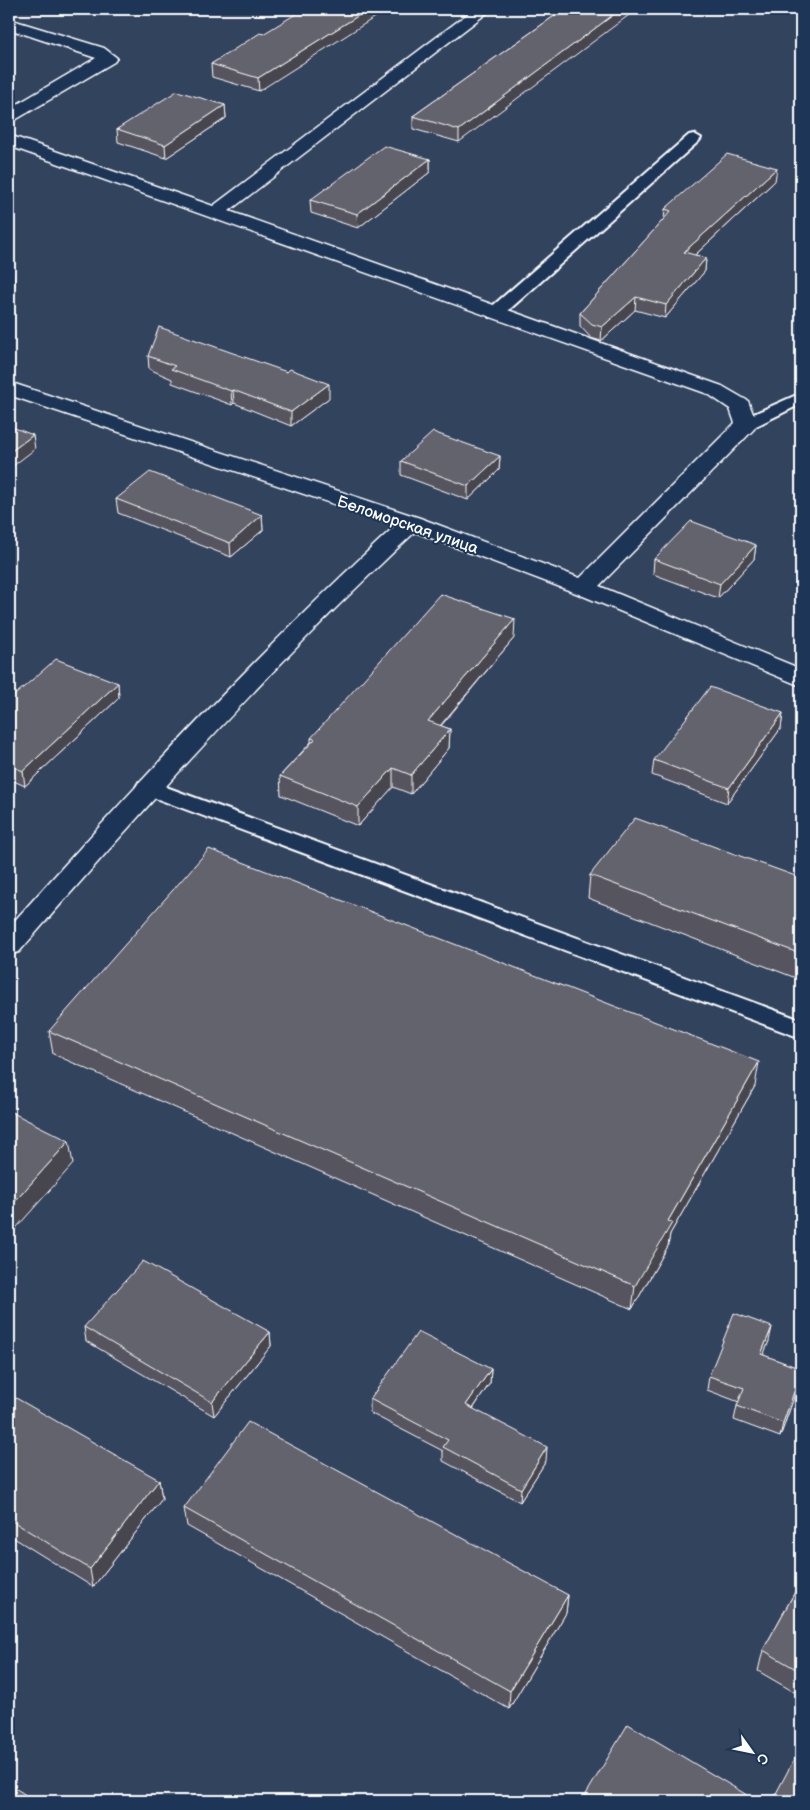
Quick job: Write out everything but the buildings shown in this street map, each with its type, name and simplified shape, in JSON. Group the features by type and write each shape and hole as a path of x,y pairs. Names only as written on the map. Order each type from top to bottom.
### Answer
{"street":[{"path":"215,213 484,9"},
{"path":"9,24 98,52 108,58 9,116"},
{"path":"9,140 715,390 740,406 746,424 584,588"},
{"name":"Беломорская улица","path":"9,388 412,523 584,588 801,678"},
{"path":"9,945 147,787 349,579 412,523"}],"lane":[{"path":"495,313 694,138"},
{"path":"746,424 801,398"},
{"path":"147,787 801,1029"}]}
